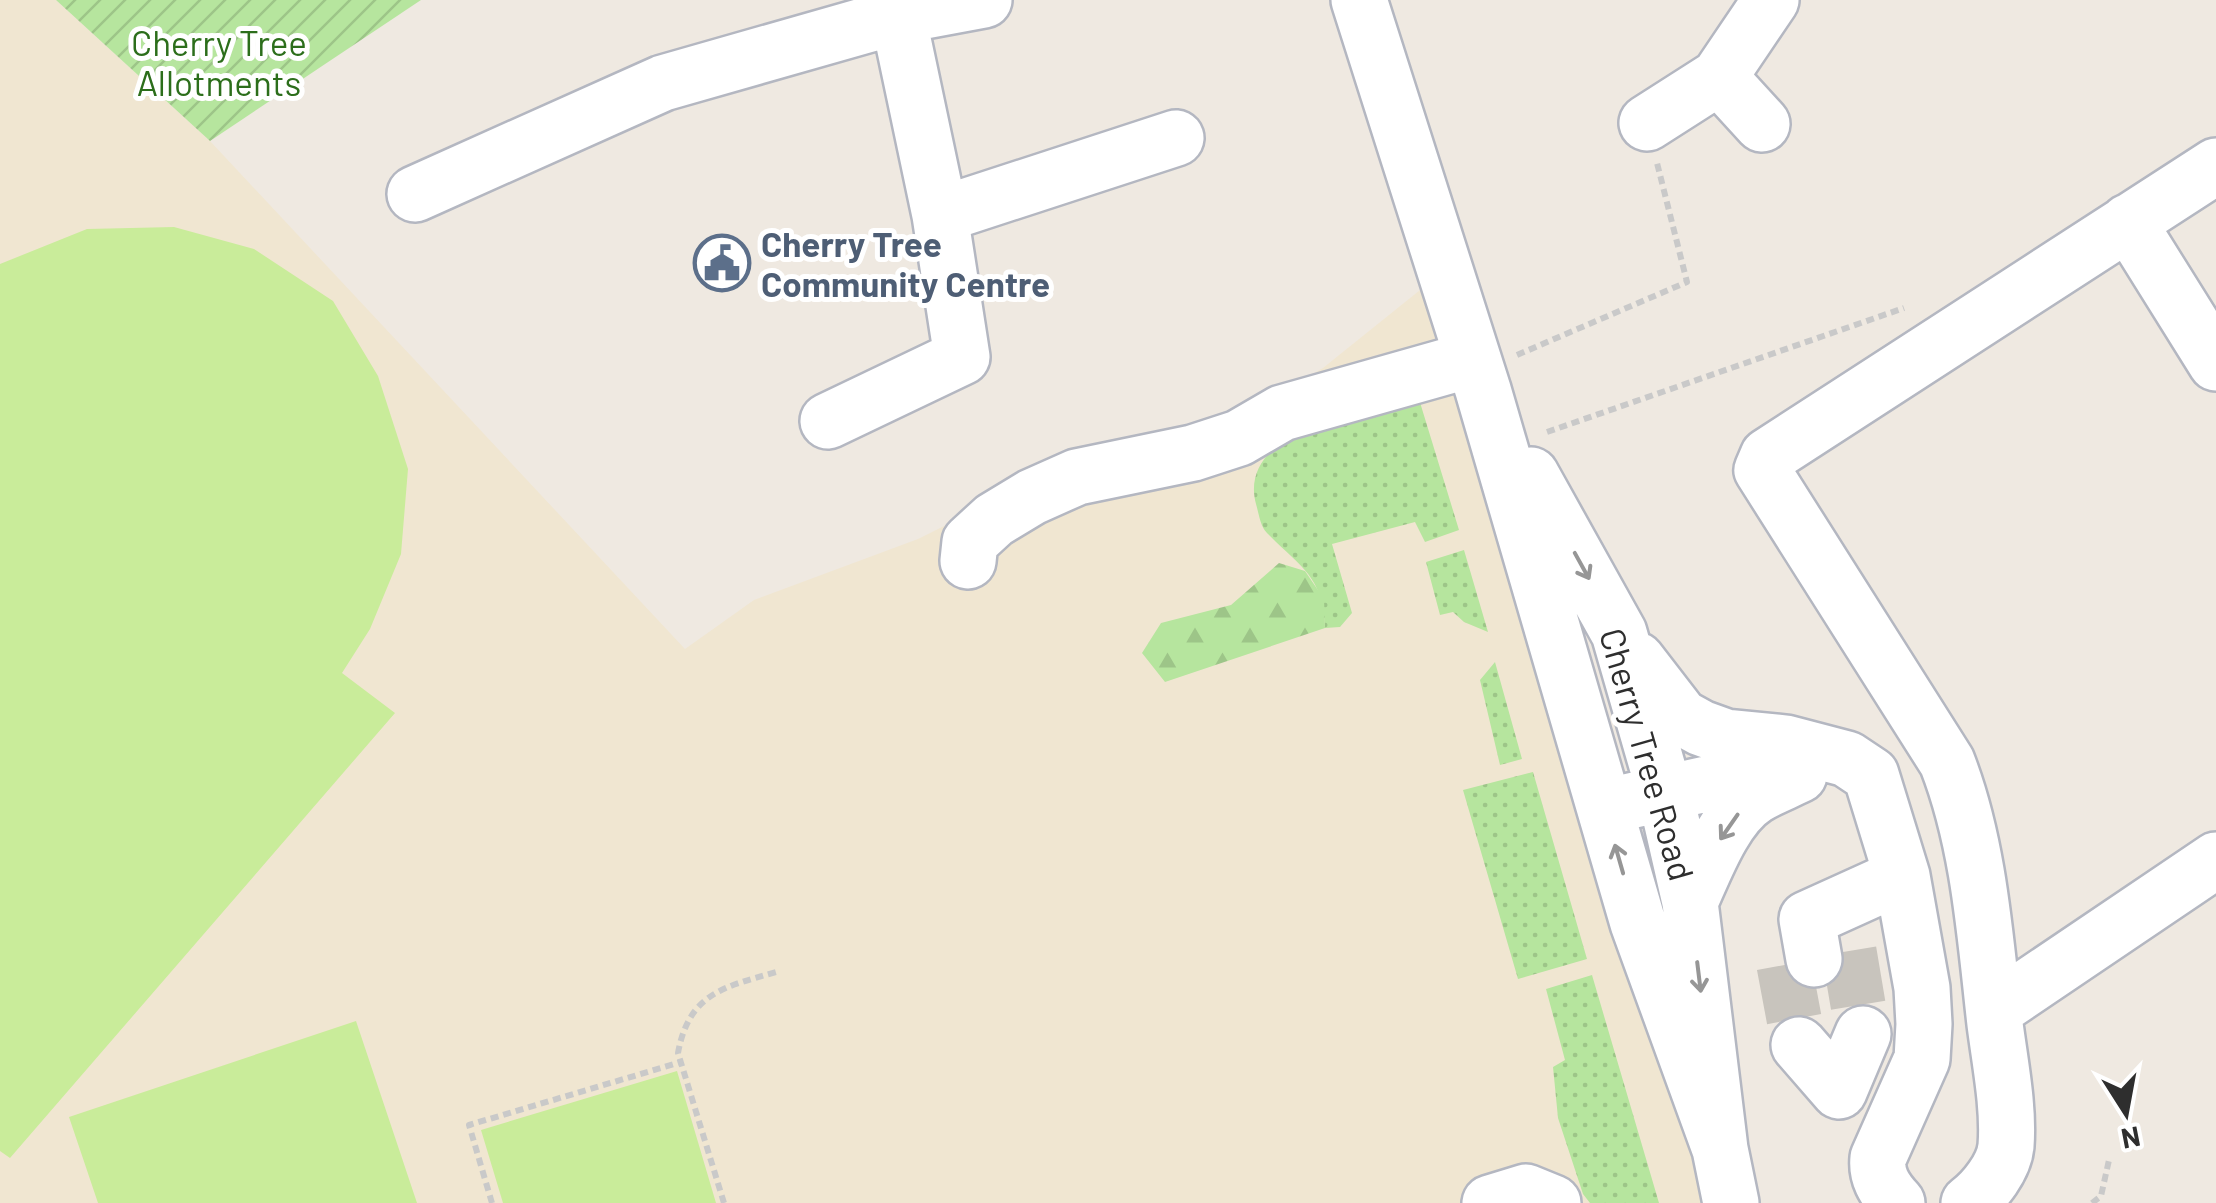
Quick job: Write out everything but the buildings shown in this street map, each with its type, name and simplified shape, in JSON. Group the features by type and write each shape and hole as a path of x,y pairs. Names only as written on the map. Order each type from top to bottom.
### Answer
{"street":[{"name":"Cherry Tree Road","path":"1359,0 1478,374 1638,923 1720,1149"},
{"path":"1646,123 1719,76 1771,0"},
{"path":"414,194 663,82 898,16 963,2"},
{"path":"828,421 962,357 940,216 898,16"},
{"path":"1719,76 1762,124"},
{"path":"940,216 1176,138"},
{"path":"1973,1200 1995,1174 2006,1149 1994,1010 1970,835 1947,762 1762,470 1768,456 2216,166"},
{"path":"2128,222 2216,363"},
{"name":"Cherry Tree Road","path":"1478,374 1619,633 1690,902 1720,1149 1731,1203"},
{"path":"968,560 970,542 994,520 1077,477 1193,453 1240,438 1282,414 1478,374"},
{"path":"1619,633 1681,716 1726,736 1848,759 1872,775 1902,876 1922,988 1922,1059 1888,1129 1877,1170 1897,1203"},
{"path":"1601,794 1812,750"},
{"path":"1690,902 1714,848 1753,797 1812,750"},
{"path":"1994,1010 2216,860"},
{"path":"1819,940 1902,876"},
{"path":"1833,1052 1888,1129"},
{"path":"1490,1203 1526,1192 1553,1203"}],"path":[{"path":"1478,374 1687,282 1646,123"},
{"path":"1513,444 1916,304 1978,320"},
{"path":"724,1203 678,1053 683,1027 702,1002 734,984 776,972"},
{"path":"492,1203 469,1125 681,1062"},
{"path":"2092,1203 2101,1196 2109,1160"}],"shaded area":[{"path":"0,0 56,0 210,141 685,649 754,600 918,539 1095,451 1216,418 1275,396 1323,368 1445,270 1731,1203 0,1203"}],"green space":[{"name":"Cherry Tree Allotments","path":"56,0 421,0 210,141"},
{"path":"174,227 254,249 333,301 378,376 408,469 401,554 370,629 342,673 395,713 10,1158 0,1151 0,264 87,229"},
{"path":"1415,386 1459,530 1425,542 1415,522 1332,544 1352,613 1340,627 1325,628 1320,596 1308,573 1263,527 1256,504 1255,479 1266,457 1310,424"},
{"path":"1464,550 1488,632 1464,622 1453,612 1440,615 1426,562"},
{"path":"1279,563 1305,571 1324,599 1325,628 1165,682 1142,653 1161,623 1231,605"},
{"path":"1495,662 1522,759 1500,765 1480,680"},
{"path":"1533,772 1587,959 1518,979 1463,790"},
{"path":"1592,975 1659,1203 1590,1203 1583,1194 1558,1118 1553,1067 1565,1060 1546,989"},
{"path":"356,1021 417,1203 98,1203 69,1117"},
{"path":"677,1071 716,1203 503,1203 481,1130"}],"tunnel":[{"path":"1849,951 1863,1034"},
{"path":"1784,965 1799,1045"}],"place":[{"name":"Cherry Tree Community Centre","path":"722,263"}]}
